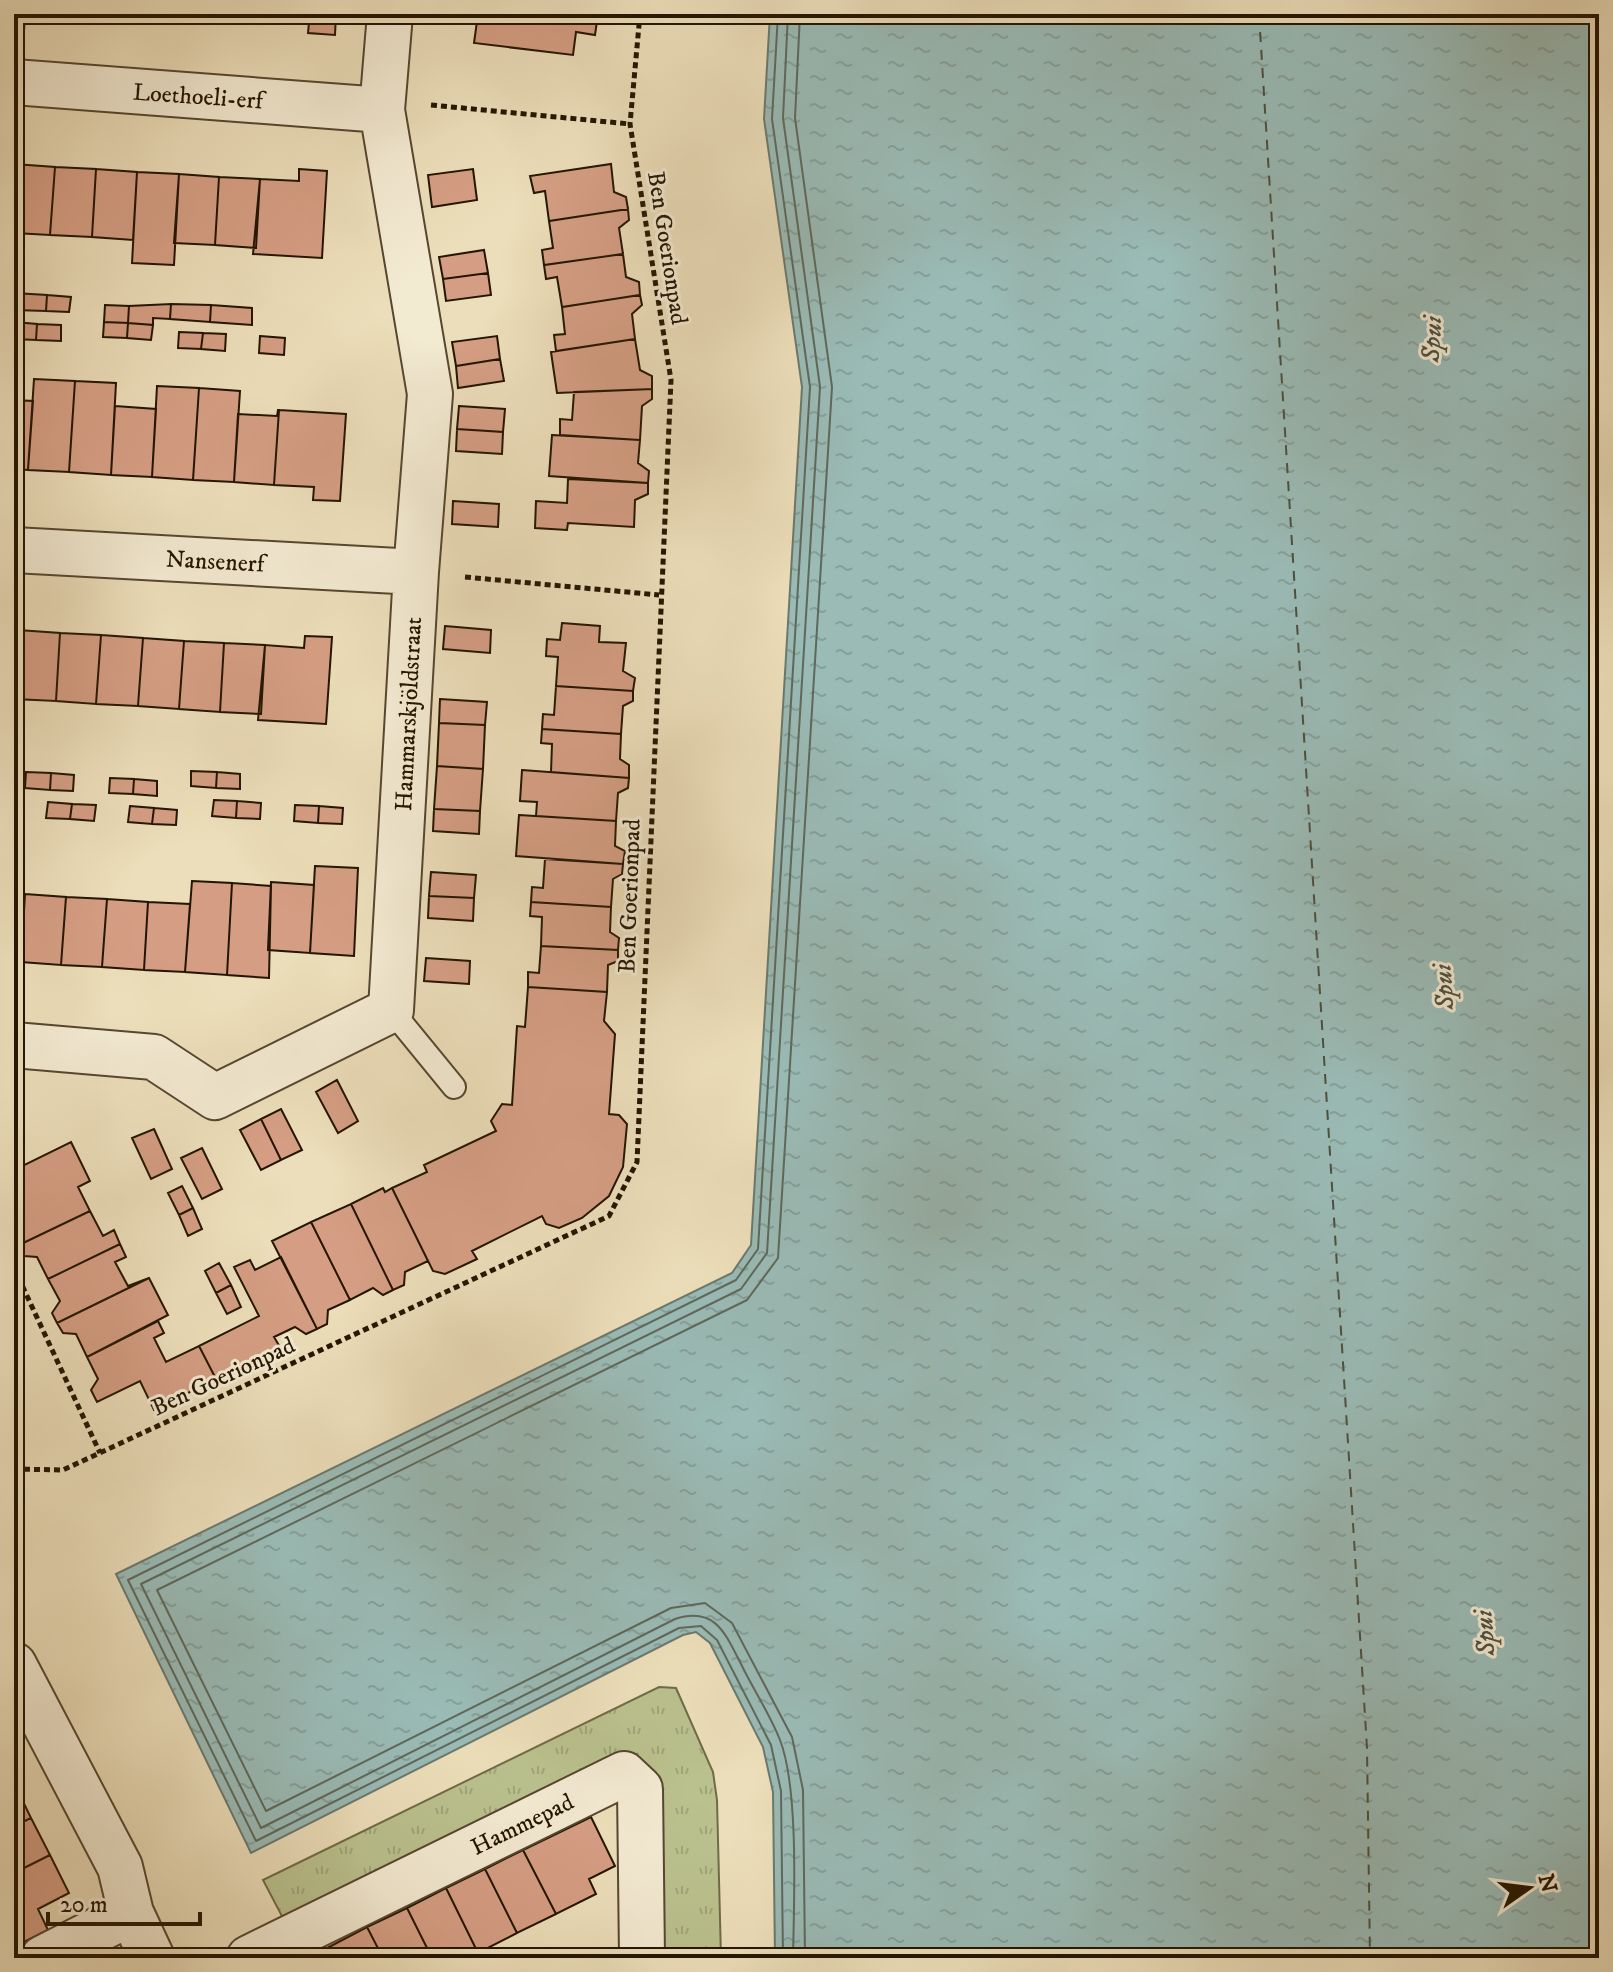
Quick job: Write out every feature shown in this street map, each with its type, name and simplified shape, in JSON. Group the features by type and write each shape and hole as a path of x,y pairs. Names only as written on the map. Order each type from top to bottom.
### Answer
{"street":[{"name":"Hammarskjöldstraat","path":"390,14 382,110 430,394 416,572 391,1010"},
{"name":"Loethoeli-erf","path":"14,82 382,110"},
{"name":"Nansenerf","path":"14,550 416,572"},
{"path":"14,1045 154,1057 215,1097 391,1010"},
{"path":"14,1665 120,1867 131,1913 152,1958"},
{"name":"Hammepad","path":"249,1958 624,1774 640,1789 642,1958"},
{"path":"43,1958 131,1913"}],"lane":[{"path":"391,1010 454,1087"}],"path":[{"name":"Ben Goerionpad","path":"14,1469 63,1470 609,1216 637,1162 659,595 671,380 630,124 640,14"},
{"path":"382,110 420,104 630,124"},
{"path":"416,572 659,595"},
{"path":"14,1268 100,1453"}],"green space":[{"path":"659,1687 676,1688 713,1772 717,1800 721,1958 649,1958 652,1784 637,1754 285,1922 263,1880"}],"water":[{"name":"Spui","path":"770,14 1599,14 1599,1958 775,1958 773,1792 763,1747 710,1643 696,1632 683,1635 251,1853 116,1574 732,1273 751,1245 802,387 764,119"}],"building":[{"path":"14,14 25,14 24,31 14,30"},
{"path":"270,14 336,14 335,35 308,33 309,22 270,19"},
{"path":"478,14 598,14 595,35 576,32 573,55 474,43"},
{"path":"14,164 55,167 50,235 14,233"},
{"path":"611,164 614,192 626,197 628,209 549,221 545,191 534,193 530,176"},
{"path":"55,167 96,169 92,237 50,235"},
{"path":"96,169 137,172 133,240 92,237"},
{"path":"299,169 327,171 322,258 253,254 260,179 299,181"},
{"path":"473,169 477,200 432,207 428,175"},
{"path":"137,172 179,174 174,265 132,263"},
{"path":"179,174 219,177 215,245 174,243"},
{"path":"219,177 260,179 256,248 215,245"},
{"path":"628,209 629,220 619,228 623,254 544,265 542,250 553,248 549,221"},
{"path":"484,250 488,273 443,279 439,257"},
{"path":"623,254 626,277 639,282 640,295 562,307 557,277 546,279 544,265"},
{"path":"488,273 491,295 446,301 443,279"},
{"path":"14,293 47,295 46,311 14,310"},
{"path":"47,295 71,297 69,312 46,311"},
{"path":"640,295 642,305 632,314 635,339 556,351 554,335 565,334 562,307"},
{"path":"171,304 211,305 210,322 170,319"},
{"path":"171,304 170,319 153,318 153,325 128,323 129,306"},
{"path":"105,305 129,306 128,323 104,322"},
{"path":"211,305 252,308 252,325 210,322"},
{"path":"14,322 37,324 36,340 14,339"},
{"path":"104,322 128,323 127,338 103,337"},
{"path":"128,323 153,325 151,340 127,338"},
{"path":"37,324 61,325 61,341 36,340"},
{"path":"179,332 203,333 201,349 178,348"},
{"path":"203,333 226,334 225,351 201,349"},
{"path":"260,336 285,338 284,355 259,353"},
{"path":"497,336 500,359 456,366 452,342"},
{"path":"635,339 640,370 652,376 652,389 557,393 551,352"},
{"path":"500,359 504,381 458,388 456,366"},
{"path":"34,379 75,381 69,472 28,470"},
{"path":"75,381 116,383 111,475 69,472"},
{"path":"157,386 199,388 193,480 152,477"},
{"path":"199,388 240,391 234,482 193,480"},
{"path":"652,389 652,399 642,406 640,440 560,435 560,419 572,420 574,392"},
{"path":"14,400 33,401 28,470 14,469"},
{"path":"115,406 156,409 152,477 111,475"},
{"path":"459,406 505,409 503,432 457,429"},
{"path":"278,410 274,485 234,482 238,414 277,416"},
{"path":"279,410 346,414 340,501 313,500 314,487 274,485"},
{"path":"457,429 503,432 502,454 456,451"},
{"path":"552,435 640,440 638,463 649,471 648,483 549,476"},
{"path":"568,479 648,483 648,494 635,500 634,527 568,523 567,530 535,528 536,501 567,503"},
{"path":"453,501 499,504 498,527 452,524"},
{"path":"562,623 600,626 599,642 626,643 623,671 635,678 633,691 556,686 558,657 546,656 547,639 560,640"},
{"path":"445,626 491,630 490,653 443,649"},
{"path":"18,630 60,633 56,701 14,699"},
{"path":"60,633 101,635 96,704 56,701"},
{"path":"101,635 143,638 138,706 96,704"},
{"path":"305,636 332,637 326,724 258,720 265,645 304,648"},
{"path":"143,638 184,641 179,709 138,706"},
{"path":"184,641 224,643 220,712 179,709"},
{"path":"224,643 265,645 261,714 220,712"},
{"path":"556,686 633,691 633,701 623,706 621,734 542,729 543,714 554,715"},
{"path":"440,699 487,702 485,725 439,723"},
{"path":"439,723 485,725 483,769 437,766"},
{"path":"542,729 621,734 620,759 629,765 629,778 551,772 552,744 541,743"},
{"path":"437,766 483,769 480,811 434,809"},
{"path":"522,770 629,778 628,788 618,793 616,821 536,816 537,802 520,801"},
{"path":"191,771 217,772 216,788 191,786"},
{"path":"26,772 51,773 50,790 25,788"},
{"path":"217,772 240,774 240,789 216,788"},
{"path":"51,773 74,775 73,791 50,790"},
{"path":"110,778 134,779 133,794 109,793"},
{"path":"134,779 157,781 157,796 133,794"},
{"path":"214,800 237,801 236,818 212,816"},
{"path":"237,801 261,803 260,819 236,818"},
{"path":"48,802 72,804 70,819 46,818"},
{"path":"72,804 96,805 94,821 70,819"},
{"path":"295,805 319,806 318,823 294,821"},
{"path":"130,806 154,808 152,824 128,822"},
{"path":"319,806 343,808 342,824 318,823"},
{"path":"154,808 177,810 176,825 152,824"},
{"path":"434,809 480,811 479,834 433,831"},
{"path":"519,815 616,821 615,846 625,851 623,864 516,856"},
{"path":"545,859 623,864 622,874 613,879 611,907 531,902 532,887 543,888"},
{"path":"315,866 358,868 354,956 310,953"},
{"path":"431,872 476,875 474,898 429,896"},
{"path":"192,881 232,883 227,975 185,972"},
{"path":"271,882 314,885 310,953 268,950"},
{"path":"232,883 271,886 269,978 227,975"},
{"path":"14,894 25,894 21,962 14,962"},
{"path":"25,894 66,897 61,965 21,962"},
{"path":"429,896 474,898 473,921 428,918"},
{"path":"66,897 107,899 102,967 61,965"},
{"path":"107,899 148,902 144,970 102,967"},
{"path":"148,902 190,904 185,972 144,970"},
{"path":"531,902 611,907 610,932 619,938 618,950 541,946 542,917 530,916"},
{"path":"541,946 618,950 618,961 608,965 607,992 528,987 528,972 539,973"},
{"path":"426,958 470,961 469,984 424,981"},
{"path":"528,987 607,992 604,1021 615,1034 609,1114 619,1115 627,1124 623,1167 609,1196 582,1218 559,1228 546,1224 542,1216 472,1251 477,1259 445,1274 433,1271 392,1188 427,1172 424,1165 496,1131 491,1121 502,1104 512,1105 517,1026 525,1027"},
{"path":"337,1080 358,1121 338,1133 316,1092"},
{"path":"281,1109 302,1150 281,1160 261,1119"},
{"path":"261,1119 281,1160 261,1170 240,1130"},
{"path":"154,1129 172,1169 151,1179 132,1138"},
{"path":"71,1142 90,1181 78,1187 90,1211 19,1245 14,1236 21,1223 14,1209 14,1197 19,1194 14,1184 14,1170"},
{"path":"202,1148 222,1189 202,1199 181,1158"},
{"path":"182,1186 193,1208 179,1215 168,1193"},
{"path":"383,1188 385,1192 392,1188 428,1261 405,1272 404,1285 393,1290 351,1204"},
{"path":"351,1204 393,1290 383,1295 373,1288 350,1300 311,1222"},
{"path":"193,1208 202,1229 188,1236 179,1215"},
{"path":"90,1211 103,1236 114,1230 120,1244 48,1279 37,1257 24,1256 19,1245"},
{"path":"311,1222 350,1300 328,1310 327,1324 317,1329 272,1241"},
{"path":"120,1244 126,1257 115,1262 128,1286 149,1278 57,1323 52,1313 60,1301 48,1279"},
{"path":"281,1257 317,1329 306,1334 295,1327 274,1337 280,1347 216,1379 199,1346 259,1316 234,1267 250,1260 255,1270"},
{"path":"219,1263 231,1285 216,1293 205,1271"},
{"path":"149,1278 168,1315 87,1357 76,1334 63,1333 57,1323"},
{"path":"231,1285 241,1307 227,1314 216,1293"},
{"path":"158,1321 164,1333 154,1338 166,1362 199,1346 216,1379 154,1410 140,1381 97,1402 91,1390 98,1379 87,1357"},
{"path":"14,1783 31,1818 14,1826"},
{"path":"591,1817 615,1866 589,1879 596,1894 556,1914 523,1850"},
{"path":"31,1818 50,1855 14,1873 14,1826"},
{"path":"523,1850 556,1914 517,1933 485,1869"},
{"path":"50,1855 69,1893 38,1909 48,1930 14,1947 14,1873"},
{"path":"485,1869 517,1933 478,1953 446,1888"},
{"path":"446,1888 480,1958 432,1958 407,1908"},
{"path":"407,1908 432,1958 383,1958 367,1927"},
{"path":"367,1927 383,1958 334,1958 329,1947"},
{"path":"329,1947 334,1958 306,1958"}],"ferry route":[{"path":"1259,14 1367,1748 1370,1958"}]}
